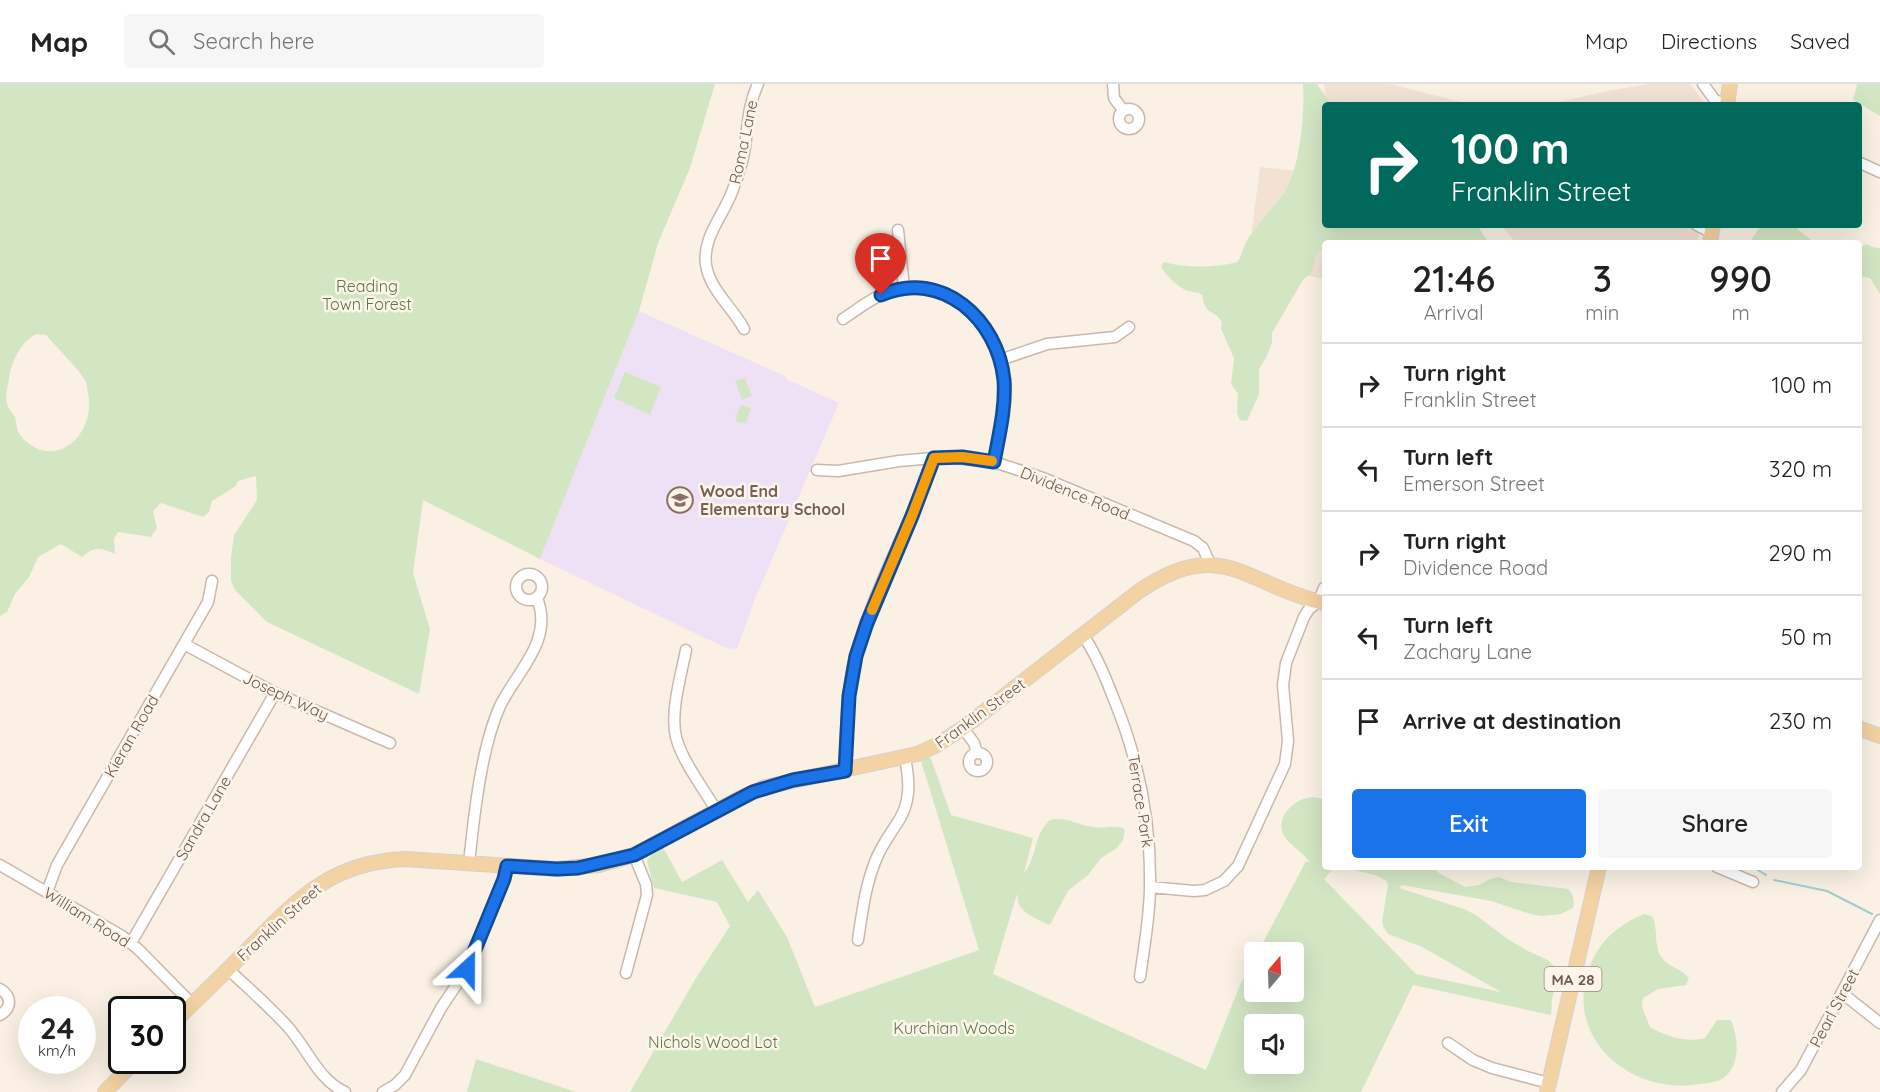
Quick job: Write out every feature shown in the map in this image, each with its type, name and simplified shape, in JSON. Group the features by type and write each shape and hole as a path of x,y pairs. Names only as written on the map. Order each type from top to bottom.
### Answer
{"main road":[{"path":"1727,102 1730,84"},
{"name":"Franklin Street","path":"186,1010 298,901 319,884 337,874 358,866 392,860 557,869 578,868 634,855 716,810 765,787 904,758 935,746 963,728 1138,592 1165,575 1189,567 1210,564 1240,570 1292,594 1321,602"},
{"path":"1862,729 1880,736"},
{"name":"MA 28","path":"1548,1087 1598,870"},
{"path":"105,1092 122,1074"}],"street":[{"name":"Roma Lane","path":"744,329 711,280 706,264 706,251 738,174 744,149 749,106 758,84"},
{"path":"1113,84 1114,98 1123,110"},
{"path":"1702,84 1714,99 1720,102"},
{"path":"1862,164 1880,172"},
{"path":"898,230 904,288"},
{"path":"843,320 871,300 904,288 936,291 951,296 965,306 984,327 1000,360 1004,382 1004,401 994,462"},
{"path":"1000,360 1051,344 1115,337 1129,327"},
{"name":"Dividence Road","path":"817,470 838,471 934,458 962,457 994,462 1043,478 1196,543 1203,548 1210,564"},
{"path":"845,771 849,696 856,656 867,623 934,458"},
{"name":"Kieran Road","path":"47,892 59,862 209,600 212,581"},
{"path":"469,863 490,733 500,706 530,660 538,639 541,617 537,598"},
{"path":"1150,887 1205,890 1224,881 1238,866 1285,764 1288,741 1283,685 1284,669 1304,617 1321,602"},
{"name":"Terrace Park","path":"1083,635 1103,672 1134,753 1145,808 1150,887 1140,977"},
{"name":"Joseph Way","path":"184,644 275,693 390,743"},
{"path":"686,650 675,717 676,738 716,810"},
{"name":"Sandra Lane","path":"131,943 275,693"},
{"path":"963,728 977,753"},
{"path":"858,940 867,886 874,864 880,849 902,816 907,802 909,785 904,758"},
{"path":"626,973 647,895 646,884 634,855"},
{"name":"William Road","path":"0,865 131,943 192,1004"},
{"path":"383,1092 405,1075 441,1008 467,969 500,889 507,866"},
{"path":"1725,870 1753,882"},
{"name":"Pearl Street","path":"1782,1092 1801,1070 1880,920"},
{"path":"228,969 287,1026 330,1083 345,1092"},
{"path":"0,989 7,994 9,1002 7,1009 0,1015"},
{"path":"1842,993 1880,1023"},
{"path":"1448,1043 1473,1060 1548,1087"}],"shaded area":[{"path":"1324,84 1390,84 1461,102 1327,102"},
{"path":"1649,84 1690,84 1704,102 1559,102"},
{"path":"1260,167 1316,173 1322,228 1324,228 1322,279 1248,262"},
{"path":"1504,228 1700,228 1698,240 1514,240"},
{"name":"Wood End Elementary School","path":"639,311 785,376 788,380 839,403 755,599 737,649 726,648 540,559"}],"green space":[{"name":"Reading Town Forest","path":"0,84 715,84 690,168 658,243 639,311 540,559 423,500 413,573 430,629 419,694 267,622 235,590 231,581 234,535 257,500 256,476 238,481 236,486 212,501 209,512 203,517 161,503 153,511 157,528 151,537 118,532 114,539 115,554 98,549 82,557 61,544 38,557 29,577 15,594 7,612 0,616","holes":["37,334 46,335 85,380 89,409 86,423 69,445 58,450 45,451 32,446 20,435 6,396 10,372 18,353 31,337"]},
{"path":"1303,84 1317,84 1330,102 1322,102 1322,228 1479,228 1487,240 1322,240 1322,250 1316,255 1312,272 1303,280 1272,333 1272,342 1259,369 1259,394 1247,421 1240,420 1237,413 1238,394 1231,384 1234,358 1221,329 1222,322 1219,317 1208,310 1202,295 1180,287 1161,267 1164,262 1200,266 1237,262 1247,240 1281,197 1293,174 1300,143"},
{"path":"1857,84 1880,84 1880,116 1862,105 1862,102 1853,100"},
{"path":"1759,228 1797,228 1811,240 1751,240"},
{"path":"1867,244 1880,248 1880,294 1870,278 1862,277 1862,246"},
{"path":"625,372 661,387 650,415 614,398"},
{"path":"745,378 752,396 742,400 735,381"},
{"path":"741,405 751,408 746,423 736,422 737,416 734,416"},
{"name":"Kurchian Woods","path":"930,756 951,815 1033,838 1024,873 1041,832 1050,820 1066,820 1087,826 1123,828 1125,831 1123,840 1117,848 1101,858 1088,875 1068,891 1049,925 1024,911 1018,903 1017,894 993,974 1206,1070 1244,978 1244,1002 1304,1002 1304,942 1263,942 1306,861 1310,863 1282,831 1282,823 1288,809 1301,800 1322,799 1322,870 1332,870 1324,879 1416,974 1501,992 1422,947 1388,934 1382,921 1387,881 1378,876 1354,870 1436,870 1465,887 1479,885 1499,877 1511,882 1568,889 1574,903 1573,908 1561,914 1543,916 1491,901 1402,885 1399,888 1476,915 1509,940 1548,960 1554,966 1556,982 1551,1015 1413,985 1361,1092 630,1092 696,978 730,926 717,902 654,888 647,861 652,854 663,847 682,882 722,860 748,902 758,890 787,937 815,1007 979,950 921,761"},
{"path":"1644,914 1652,916 1662,958 1689,978 1686,985 1658,989 1643,998 1642,1007 1650,1027 1664,1034 1691,1040 1705,1038 1717,1020 1730,1020 1736,1036 1736,1057 1731,1070 1719,1080 1693,1085 1669,1085 1647,1080 1626,1070 1609,1057 1595,1040 1587,1021 1583,999 1591,964 1595,954 1615,931"},
{"path":"476,1059 576,1092 467,1092"}],"waterway":[{"path":"1758,870 1766,875"},
{"path":"1774,880 1827,891 1872,914"}],"slow traffic":[{"path":"872,610 927,480 934,458 962,457 992,461"}],"place":[{"name":"Wood End Elementary School","path":"680,500"}],"route":[{"path":"467,969 504,879 507,866 567,869 634,855 716,810 765,787 845,771 849,696 856,656 867,623 934,458 962,457 994,462 1004,401 1004,382 1000,360 992,340 972,312 951,296 930,289 904,288 881,295"}],"park label":[{"name":"Nichols Wood Lot","path":"713,1042"}]}
